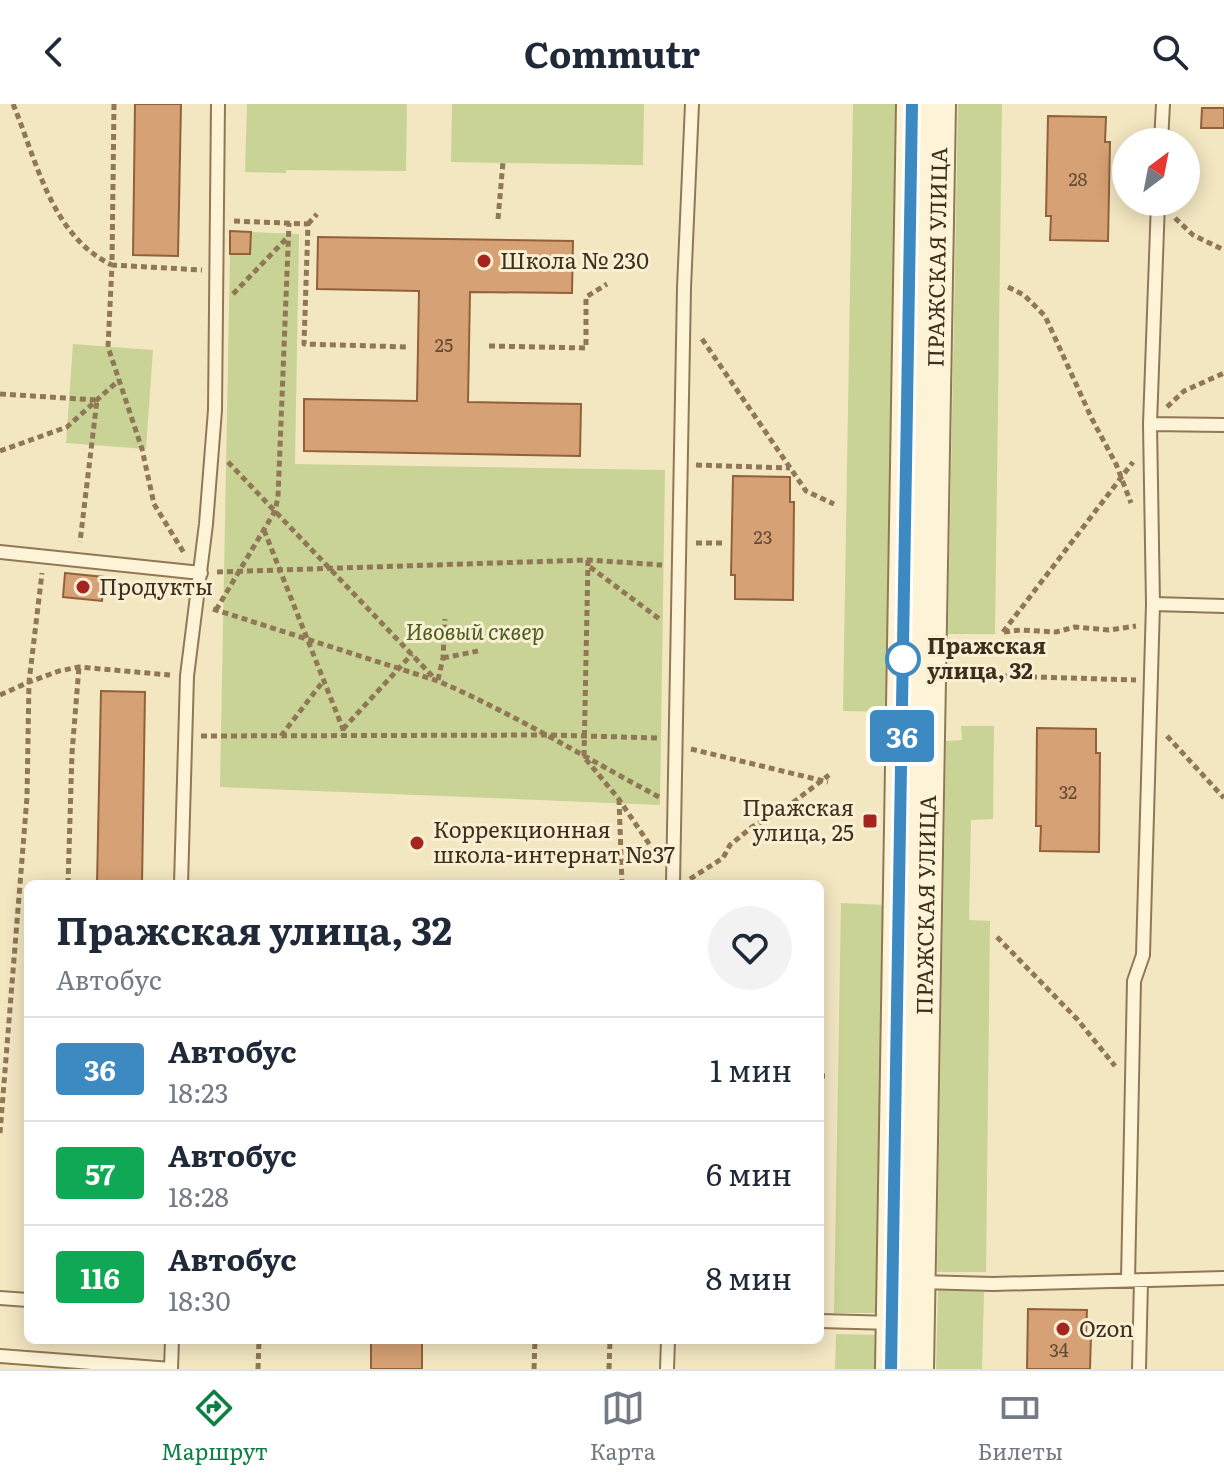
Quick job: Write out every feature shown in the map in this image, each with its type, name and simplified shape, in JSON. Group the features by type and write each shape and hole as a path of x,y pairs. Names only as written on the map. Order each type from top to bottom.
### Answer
{"street":[{"name":"ПРАЖСКАЯ УЛИЦА","path":"906,1281 912,104"},
{"name":"ПРАЖСКАЯ УЛИЦА","path":"891,1369 905,1324 940,104"},
{"name":"ПРАЖСКАЯ УЛИЦА","path":"905,1324 918,1369"}],"lane":[{"path":"181,880 187,676 201,573 212,445 218,104"},
{"path":"675,880 674,745 681,543 683,315 692,104"},
{"path":"1162,128 1163,104"},
{"path":"1139,1369 1132,1086 1134,981 1143,955 1153,623 1150,431 1158,216"},
{"path":"1150,431 1224,425"},
{"path":"0,552 201,573"},
{"path":"1153,604 1224,606"},
{"path":"906,1281 993,1284 1224,1278"},
{"path":"0,1298 24,1300"},
{"path":"824,1321 905,1324"},
{"path":"0,1356 171,1368 172,1344"},
{"path":"667,1369 668,1344"}],"path":[{"path":"13,104 58,215 95,257 112,265 216,270"},
{"path":"114,104 108,347 142,449 154,504 185,554 201,573 330,567 589,563 679,566"},
{"path":"498,219 503,162"},
{"path":"317,214 308,224 304,344 408,347"},
{"path":"1173,216 1193,235 1224,250"},
{"path":"217,221 308,224"},
{"path":"191,648 275,511 289,223"},
{"path":"216,313 288,237"},
{"path":"489,346 586,348 586,297 607,284"},
{"path":"1008,287 1024,295 1045,316 1137,516 1152,538"},
{"path":"683,315 718,360 806,491 834,504"},
{"path":"1153,623 1109,630 1075,627 1056,632 1003,632 1122,478 1150,431 1184,391 1224,373"},
{"path":"0,451 67,427 119,380"},
{"path":"0,394 97,400"},
{"path":"78,559 97,400"},
{"path":"212,445 438,681"},
{"path":"680,464 791,468"},
{"path":"264,530 343,733"},
{"path":"681,543 723,543"},
{"path":"0,1133 27,797 29,682 43,556"},
{"path":"589,563 656,618 677,629"},
{"path":"589,563 584,757 646,836 674,880"},
{"path":"197,604 438,681 548,735 674,805"},
{"path":"438,681 445,619"},
{"path":"953,644 1002,645"},
{"path":"443,658 478,651"},
{"path":"343,733 412,654"},
{"path":"68,880 72,753 79,667"},
{"path":"0,695 59,671 79,667 187,676"},
{"path":"1001,676 1151,680"},
{"path":"281,736 324,680"},
{"path":"1150,718 1224,798"},
{"path":"184,736 343,733 658,738 674,745 820,780"},
{"path":"679,880 723,858 730,845 752,827 791,804 820,780 828,778"},
{"path":"618,798 622,880"},
{"path":"997,937 1077,1019 1132,1086"},
{"path":"258,1369 259,1344"},
{"path":"534,1369 535,1344"},
{"path":"609,1369 610,1344"}],"green space":[{"path":"247,104 407,104 406,171 245,172"},
{"path":"452,104 644,104 643,165 451,162"},
{"path":"853,104 901,104 891,712 843,711"},
{"path":"958,104 1002,104 995,634 948,634"},
{"name":"Ивовый сквер","path":"251,232 299,234 295,464 665,470 660,805 220,787 230,254 250,254"},
{"path":"73,344 153,350 146,449 66,443"},
{"path":"961,726 994,726 993,819 971,820 969,920 990,921 986,1272 937,1272 946,741 962,740"},
{"path":"841,903 887,905 880,1313 834,1313"},
{"path":"938,1290 984,1292 982,1369 936,1369"},
{"path":"836,1334 881,1335 880,1369 835,1369"}],"building":[{"path":"135,104 181,104 178,256 133,255"},
{"path":"1202,108 1224,108 1224,128 1201,128"},
{"path":"1048,116 1106,117 1105,142 1110,142 1108,241 1050,240 1051,216 1046,216"},
{"path":"230,231 251,232 250,254 230,254"},
{"path":"318,237 573,241 572,293 470,292 468,402 581,404 580,456 304,451 304,399 417,401 419,291 317,289"},
{"path":"733,476 790,477 790,502 794,502 793,600 735,599 735,575 731,575"},
{"name":"Продукты","path":"65,573 104,577 102,601 63,597"},
{"path":"101,691 145,692 142,880 97,880"},
{"path":"1037,728 1096,729 1096,753 1100,753 1099,852 1040,851 1041,826 1036,826"},
{"path":"1028,1309 1087,1310 1086,1334 1091,1334 1090,1369 1027,1369"},
{"path":"371,1344 422,1344 422,1369 371,1369"}],"bus line":[{"name":"36","path":"891,1369 912,104"}],"place":[{"name":"Школа № 230","path":"484,261"},
{"name":"Продукты","path":"83,587"},
{"name":"Пражская улица, 32","path":"903,659"},
{"name":"Пражская улица, 25","path":"870,821"},
{"name":"Коррекционная школа-интернат №37","path":"417,843"},
{"name":"Ozon","path":"1063,1329"}]}
